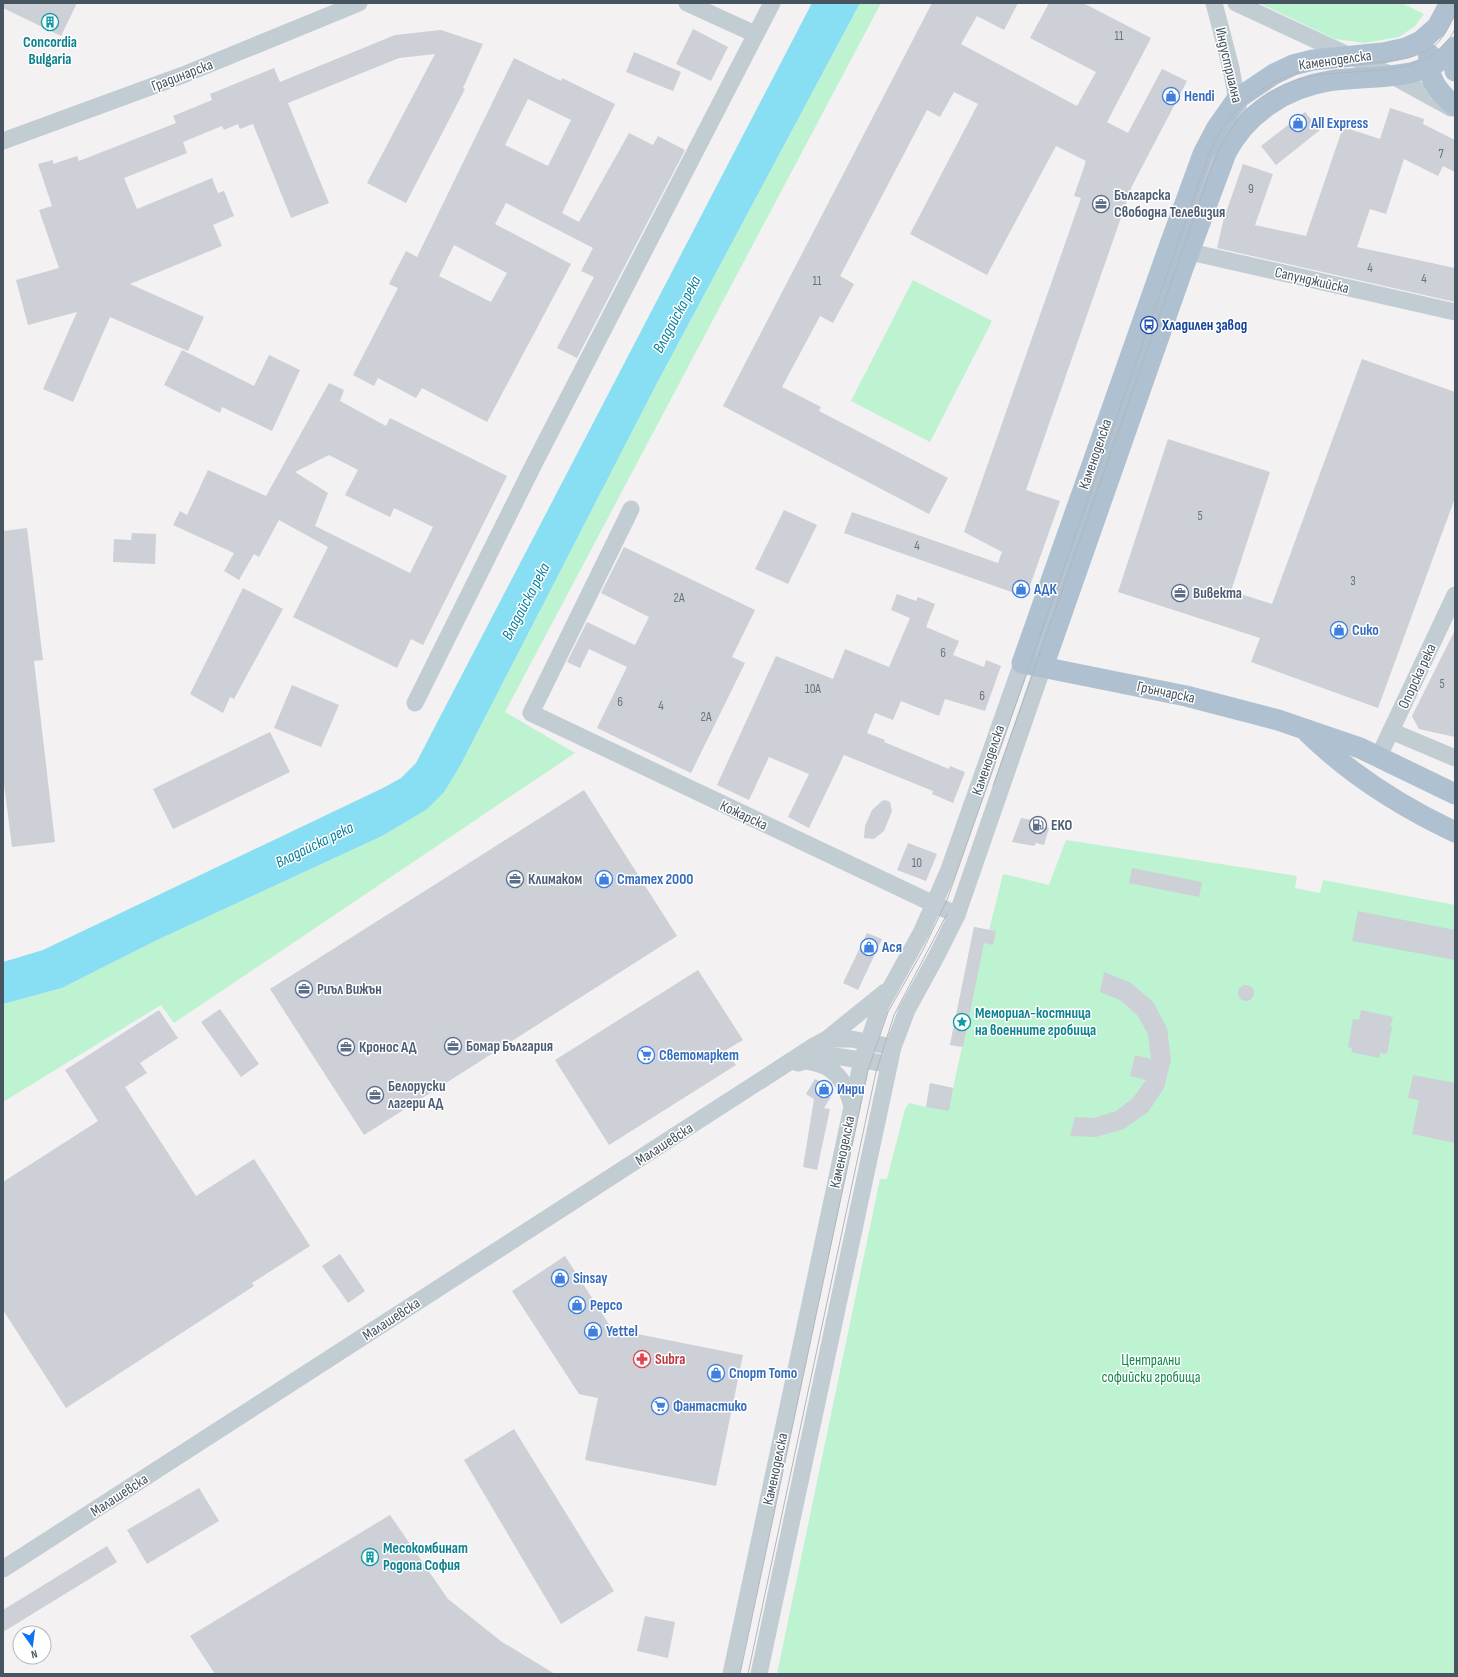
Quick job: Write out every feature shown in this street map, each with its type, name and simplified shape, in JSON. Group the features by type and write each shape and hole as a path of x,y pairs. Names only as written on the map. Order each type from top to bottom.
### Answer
{"main road":[{"name":"Каменоделска","path":"1022,662 1169,247 1203,154 1216,129 1237,99 1274,74 1293,65 1313,60 1383,53 1406,48 1421,41 1437,27 1450,3"},
{"path":"1437,27 1430,48 1428,67 1434,84 1455,106"},
{"name":"Каменоделска","path":"1043,667 1189,252 1233,139 1256,114 1280,97 1307,86 1329,81 1391,75 1428,67 1445,58 1455,46"},
{"name":"Грънчарска","path":"1022,662 1186,696 1278,720 1306,731 1338,740 1379,756 1455,794"},
{"path":"1306,731 1330,754 1353,772 1407,806 1455,832"}],"street":[{"name":"Градинарска","path":"3,141 183,75 359,3"},
{"path":"687,3 755,34"},
{"path":"415,703 525,482 772,3"},
{"name":"Индустриална","path":"1214,3 1223,33 1242,128"},
{"path":"1236,3 1346,56 1391,75 1455,110"},
{"name":"Сапунджийска","path":"1169,247 1455,312"},
{"name":"Кожарска","path":"631,509 531,713 957,914"},
{"name":"Опорска река","path":"1379,756 1455,595"},
{"name":"Каменоделска","path":"731,1674 862,1060 881,1005 922,931 935,904 964,829 1022,662"},
{"name":"Каменоделска","path":"760,1674 893,1047 907,1010 940,950 957,914 1043,667"},
{"path":"1391,731 1455,758"},
{"path":"827,1039 891,986"},
{"name":"Малашевска","path":"3,1569 779,1070 814,1046 827,1039 850,1039 893,1047"},
{"name":"Малашевска","path":"779,1070 805,1060 827,1055 889,1064"},
{"path":"805,1060 817,1062 836,1073 845,1085 852,1106"}],"green space":[{"path":"860,3 881,3 505,712 575,753 174,1023 161,1005 3,1102 3,1004 62,988 155,941 382,836 426,810 460,766 656,385"},
{"path":"1259,3 1402,3 1424,14 1415,26 1399,37 1364,43 1335,39"},
{"path":"913,280 992,321 930,442 851,401"},
{"name":"Централни софийски гробища","path":"1066,840 1297,876 1295,888 1320,893 1323,880 1455,905 1455,1674 777,1674 880,1179 887,1179 905,1109 909,1103 926,1107 930,1083 953,1088 962,1047 950,1045 974,927 989,930 1003,874 1049,885"}],"water":[{"name":"Владайска река","path":"812,3 860,3 656,385 460,766 444,792 426,810 382,836 155,941 62,988 3,1004 3,962 43,950 383,788 401,778 416,763"}],"building":[{"name":"Concordia Bulgaria","path":"3,3 77,3 61,36 3,8"},
{"path":"932,3 1018,3 1004,30 977,16 961,44 1077,106 1096,72 1030,38 1049,3 1083,3 1151,38 1107,122 1128,133 1162,69 1187,81 1132,186 1026,490 1060,501 1026,597 844,533 852,512 998,563 1002,552 964,532 1081,198 1074,196 1086,161 1056,146 987,275 910,234 978,104 954,92 940,117 927,110 840,276 854,284 833,323 820,316 782,387 821,407 819,411 948,478 929,514 723,406"},
{"path":"693,29 728,47 711,81 676,64"},
{"path":"441,30 483,44 463,88 465,89 406,203 367,183 435,54 399,58 288,103 329,203 291,218 253,124 240,129 238,124 224,130 222,126 183,142 187,153 124,178 137,209 212,178 218,193 224,191 234,216 213,225 222,246 130,284 204,317 188,351 110,317 73,402 43,389 77,312 28,325 16,280 59,268 39,210 52,206 38,164 53,160 53,164 77,156 79,161 176,123 173,116 212,100 210,94 274,68 280,82 395,35"},
{"path":"634,52 681,72 673,91 626,72"},
{"path":"514,58 561,81 562,78 615,104 562,213 579,222 629,133 653,145 658,136 685,150 577,358 557,348 594,277 581,271 593,248 506,203 495,224 571,264 487,422 422,388 416,398 378,378 374,386 353,375 398,288 389,284 406,251 417,257","holes":["528,99 571,120 548,166 505,145","454,245 507,273 491,302 439,276"]},
{"path":"1390,108 1424,119 1423,124 1455,140 1455,172 1443,166 1438,176 1404,159 1386,214 1370,209 1357,247 1455,268 1455,302 1217,248 1224,218 1243,164 1273,174 1255,225 1306,236 1343,127 1380,139"},
{"path":"1305,112 1320,130 1276,165 1261,146"},
{"path":"182,350 254,386 269,355 300,370 272,431 222,407 220,413 164,385"},
{"path":"1362,359 1455,392 1455,498 1378,708 1251,662 1260,638 1118,592 1168,439 1270,472 1231,591 1272,604"},
{"path":"329,383 344,390 340,401 386,426 390,418 507,476 423,645 411,639 397,668 293,617 328,547 279,520 259,557 254,554 239,580 224,571 234,553 173,525 180,511 187,515 208,470 266,496","holes":["329,455 358,470 345,495 390,517 394,508 433,527 410,573 315,526 328,493 295,472"]},
{"path":"784,510 817,525 788,584 755,569"},
{"path":"27,528 43,660 34,661 55,842 12,847 3,776 3,531"},
{"path":"132,533 156,534 155,564 113,562 114,539 131,540"},
{"path":"624,547 755,610 732,657 745,663 691,773 597,728 627,667 589,649 580,668 567,662 587,622 635,645 649,617 601,593"},
{"path":"243,588 283,609 234,699 230,697 223,713 190,694"},
{"path":"897,594 916,601 918,597 935,604 926,627 959,641 953,655 984,667 986,660 1001,666 985,711 945,699 939,716 901,701 893,720 875,713 867,733 885,740 884,742 949,769 950,766 965,772 953,803 932,794 933,791 844,755 809,828 788,817 809,774 769,757 749,800 717,785 776,656 833,679 845,649 889,667 910,618 891,610"},
{"path":"1455,630 1455,737 1419,729 1412,716"},
{"path":"292,685 339,705 321,747 274,728"},
{"path":"270,732 290,772 173,829 153,789"},
{"path":"584,790 677,936 364,1135 270,989"},
{"path":"885,800 890,802 892,811 884,831 874,839 864,838 865,826 872,810"},
{"path":"1021,818 1042,822 1041,825 1049,828 1044,845 1036,843 1034,846 1012,842"},
{"path":"908,843 937,854 926,881 897,870"},
{"path":"1132,868 1202,882 1199,897 1129,883"},
{"path":"1358,911 1455,930 1455,960 1352,941"},
{"path":"974,927 996,931 993,945 984,943 963,1047 950,1045"},
{"path":"867,933 882,939 858,990 843,983"},
{"name":"Светомаркет","path":"698,970 743,1040 726,1050 736,1065 609,1145 555,1060"},
{"path":"1104,972 1131,983 1153,1002 1167,1028 1171,1060 1164,1088 1148,1112 1124,1129 1096,1137 1070,1136 1075,1117 1094,1118 1116,1111 1133,1098 1146,1080 1130,1076 1135,1055 1151,1059 1148,1034 1137,1015 1120,1000 1100,992"},
{"path":"1243,985 1249,985 1254,990 1252,999 1249,1001 1243,1001 1238,996 1238,990"},
{"path":"220,1009 259,1064 241,1077 201,1022"},
{"path":"159,1010 178,1038 140,1063 147,1073 125,1087 196,1196 254,1159 310,1246 252,1283 254,1286 66,1408 3,1310 3,1182 98,1121 65,1070"},
{"path":"1361,1010 1393,1017 1390,1027 1392,1027 1387,1054 1380,1053 1379,1058 1351,1052 1352,1048 1348,1047 1353,1019 1359,1020"},
{"path":"1413,1075 1455,1083 1455,1143 1412,1134 1419,1100 1408,1098"},
{"path":"815,1079 830,1087 826,1094 831,1097 824,1108 830,1109 817,1170 803,1167 814,1099 806,1094"},
{"path":"930,1083 953,1088 949,1111 926,1107"},
{"path":"340,1254 365,1291 348,1303 322,1266"},
{"path":"565,1256 612,1329 743,1355 716,1486 585,1460 598,1398 579,1394 512,1291"},
{"path":"514,1429 614,1591 561,1624 464,1460"},
{"path":"199,1488 219,1521 147,1564 127,1530"},
{"name":"Месокомбинат Родопа София","path":"390,1515 448,1599 502,1642 555,1674 215,1674 190,1636"},
{"path":"107,1546 117,1562 14,1625 12,1625 3,1632 3,1610"},
{"path":"645,1616 675,1622 668,1658 637,1651"}],"tram line":[{"path":"740,1674 868,1070 888,1012 923,950 947,900 1211,149 1228,120 1239,108 1265,87 1280,79 1312,69 1394,61 1417,55 1431,48 1439,41 1455,14"},
{"path":"993,786 1206,184 1220,149 1229,133 1247,109 1273,90 1303,78 1313,76 1392,69 1411,64 1428,57 1443,46 1455,29"},
{"path":"748,1674 876,1072 894,1015 947,914"}],"place":[{"name":"Concordia Bulgaria","path":"50,22"},
{"name":"Hendi","path":"1171,96"},
{"name":"All Express","path":"1298,123"},
{"name":"Българска Свободна Телевизия","path":"1101,204"},
{"name":"Хладилен завод","path":"1149,325"},
{"name":"АДК","path":"1021,589"},
{"name":"Вивекта","path":"1180,593"},
{"name":"Сико","path":"1339,630"},
{"name":"EKO","path":"1038,825"},
{"name":"Климаком","path":"515,879"},
{"name":"Статех 2000","path":"604,879"},
{"name":"Ася","path":"869,947"},
{"name":"Риъл Вижън","path":"304,989"},
{"name":"Мемориал-костница на военните гробища","path":"962,1022"},
{"name":"Бомар България","path":"453,1046"},
{"name":"Кронос АД","path":"346,1047"},
{"name":"Светомаркет","path":"646,1055"},
{"name":"Инри","path":"824,1089"},
{"name":"Белоруски лагери АД","path":"375,1095"},
{"name":"Sinsay","path":"560,1278"},
{"name":"Pepco","path":"577,1305"},
{"name":"Yettel","path":"593,1331"},
{"name":"Subra","path":"642,1359"},
{"name":"Спорт Тото","path":"716,1373"},
{"name":"Фантастико","path":"660,1406"},
{"name":"Месокомбинат Родопа София","path":"370,1557"}]}
